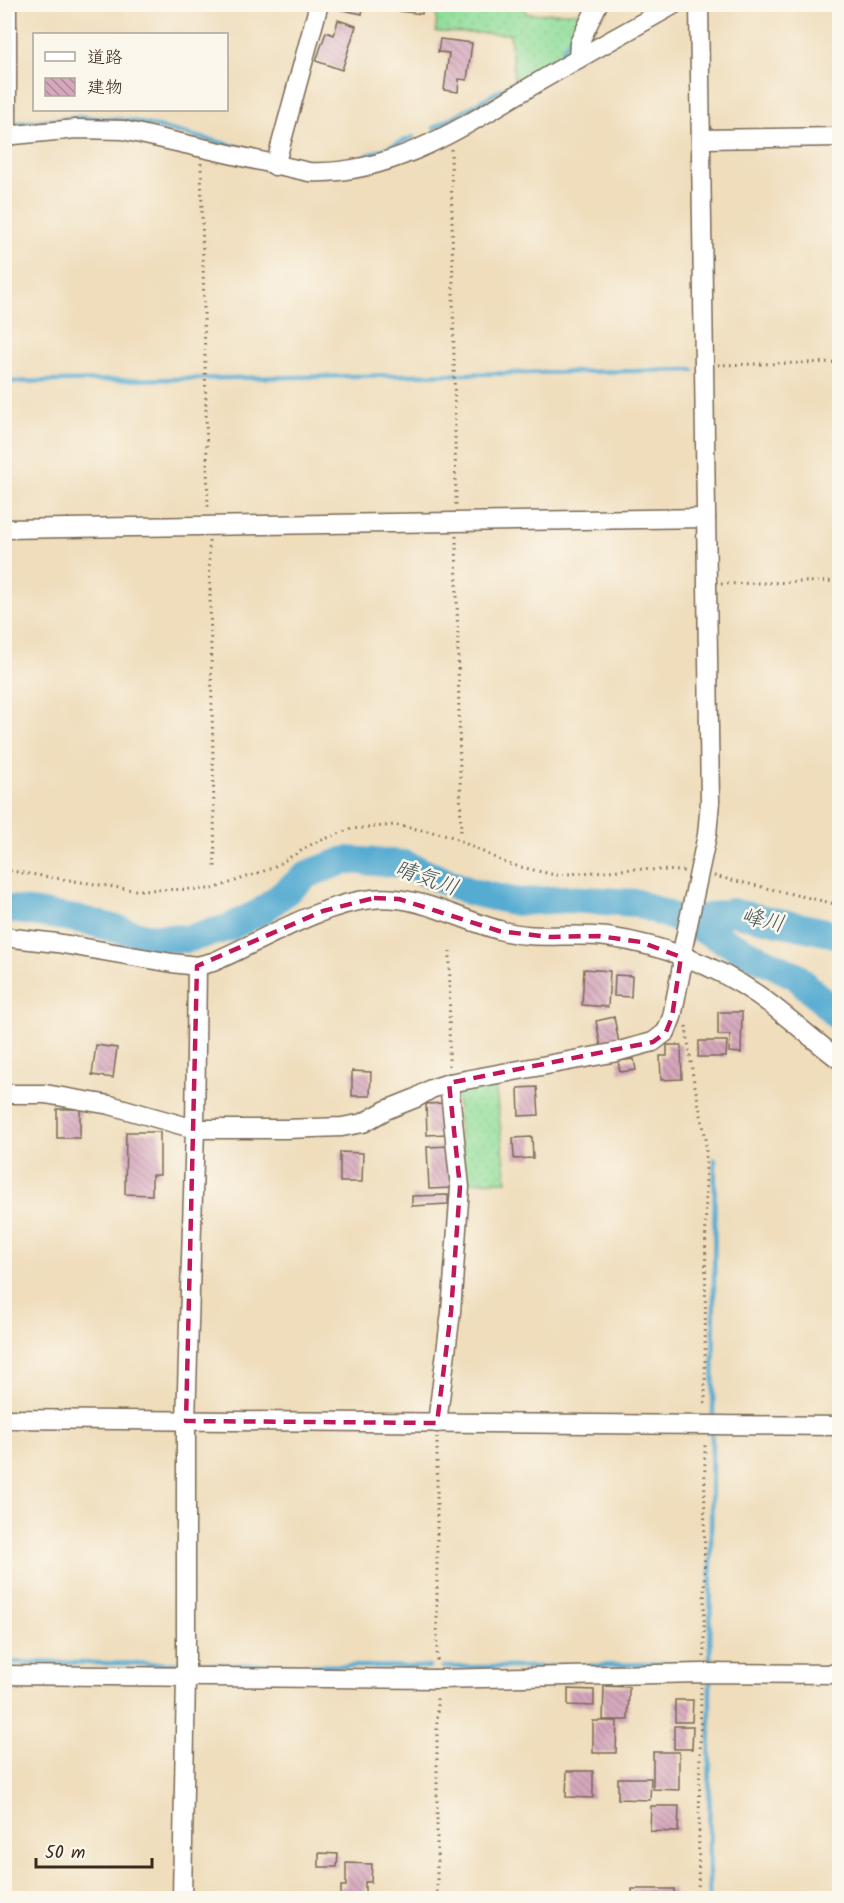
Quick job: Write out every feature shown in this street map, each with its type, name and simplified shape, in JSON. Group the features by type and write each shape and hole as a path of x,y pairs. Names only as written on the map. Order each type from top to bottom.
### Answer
{"street":[{"path":"7,4 6,136 76,129 123,130 201,146 275,165 309,172 328,173 357,168 403,155 448,135 675,4"},
{"path":"275,165 319,4"},
{"path":"578,59 579,43 598,4"},
{"path":"4,1094 45,1094 99,1103 195,1129 342,1127 363,1123 431,1089 449,1083 612,1053 653,1042 666,1032 675,1005 682,966 682,952 707,835 710,802 699,4"},
{"path":"702,139 840,137"},
{"path":"4,529 706,518"},
{"path":"4,937 196,966 243,950 323,911 349,902 375,898 399,899 428,906 499,931 525,936 599,936 641,942 682,952 758,996 840,1060"},
{"path":"182,1899 186,1677 186,1421 195,1129 196,966"},
{"path":"436,1423 451,1312 460,1187 449,1083"},
{"path":"4,1419 840,1426"},
{"path":"4,1675 437,1679 701,1673 840,1674"}],"path":[{"path":"448,135 451,148 461,834"},
{"path":"201,146 215,868"},
{"path":"704,366 840,362"},
{"path":"707,584 840,581"},
{"path":"4,870 133,890 213,889 272,868 314,843 351,829 395,825 448,835 508,864 555,875 633,868 699,872 840,905"},
{"path":"449,1083 450,951"},
{"path":"675,1005 685,1017 693,1077 706,1139 704,1659 701,1673 698,1899"},
{"path":"436,1423 437,1899"}],"highlighted area":[{"path":"374,898 399,899 499,931 549,937 599,936 641,942 681,957 672,1017 666,1032 653,1042 449,1083 460,1187 451,1312 437,1423 186,1421 197,966 323,911"}],"green space":[{"path":"437,5 525,5 526,14 597,12 582,51 515,86 510,34 436,32"},
{"path":"495,1084 507,1181 464,1182 456,1086"}],"building":[{"path":"339,4 364,4 362,14 338,9"},
{"path":"383,4 423,4 422,14 382,9"},
{"path":"338,20 356,26 342,70 316,61 326,32 334,35"},
{"path":"440,39 472,43 467,80 459,79 458,92 444,90 449,53 438,52"},
{"path":"584,969 610,971 608,1007 582,1005"},
{"path":"615,975 632,976 631,997 614,996"},
{"path":"718,1012 742,1012 741,1053 729,1052 730,1035 718,1035"},
{"path":"614,1017 619,1043 601,1047 596,1021"},
{"path":"699,1041 727,1041 726,1057 698,1057"},
{"path":"96,1045 117,1048 113,1078 92,1075"},
{"path":"667,1045 681,1045 682,1079 661,1080 660,1056 667,1056"},
{"path":"634,1059 636,1070 620,1072 618,1061"},
{"path":"352,1071 371,1072 370,1096 352,1096"},
{"path":"537,1087 539,1115 519,1116 518,1088"},
{"path":"446,1103 447,1134 427,1135 426,1104"},
{"path":"57,1109 80,1109 80,1138 57,1138"},
{"path":"126,1132 160,1132 160,1175 152,1175 152,1195 125,1194"},
{"path":"532,1137 533,1158 514,1159 513,1138"},
{"path":"450,1146 452,1188 429,1189 427,1147"},
{"path":"340,1152 363,1153 362,1182 340,1182"},
{"path":"448,1195 448,1204 412,1206 412,1196"},
{"path":"604,1686 629,1687 628,1720 603,1720"},
{"path":"568,1689 594,1690 594,1706 568,1705"},
{"path":"675,1700 693,1700 692,1722 675,1722"},
{"path":"593,1721 617,1721 616,1753 593,1753"},
{"path":"674,1726 693,1726 692,1749 674,1749"},
{"path":"653,1752 679,1752 679,1790 653,1789"},
{"path":"567,1771 593,1771 593,1798 566,1797"},
{"path":"618,1778 651,1778 650,1800 618,1799"},
{"path":"651,1806 679,1806 678,1832 650,1831"},
{"path":"319,1853 338,1854 337,1867 319,1867"},
{"path":"346,1863 372,1864 371,1882 365,1882 365,1898 341,1898 341,1886 346,1886"},
{"path":"632,1889 674,1889 674,1898 632,1898"}],"waterway":[{"path":"434,128 559,57 584,13"},
{"path":"18,123 84,117 133,121 247,149"},
{"path":"328,163 359,159 413,137"},
{"path":"292,159 319,164"},
{"path":"4,382 693,370"},
{"name":"晴気川","path":"4,908 83,920 146,937 187,939 228,928 262,911 308,874 346,860 404,864 471,892 517,902 567,899 637,903 686,922 796,976 840,1018"},
{"name":"峰川","path":"686,922 731,912 840,935"},
{"path":"713,1418 715,1159"},
{"path":"710,1663 712,1429"},
{"path":"4,1662 180,1664"},
{"path":"443,1667 692,1663"},
{"path":"195,1664 429,1667"},
{"path":"709,1898 710,1680"}]}
